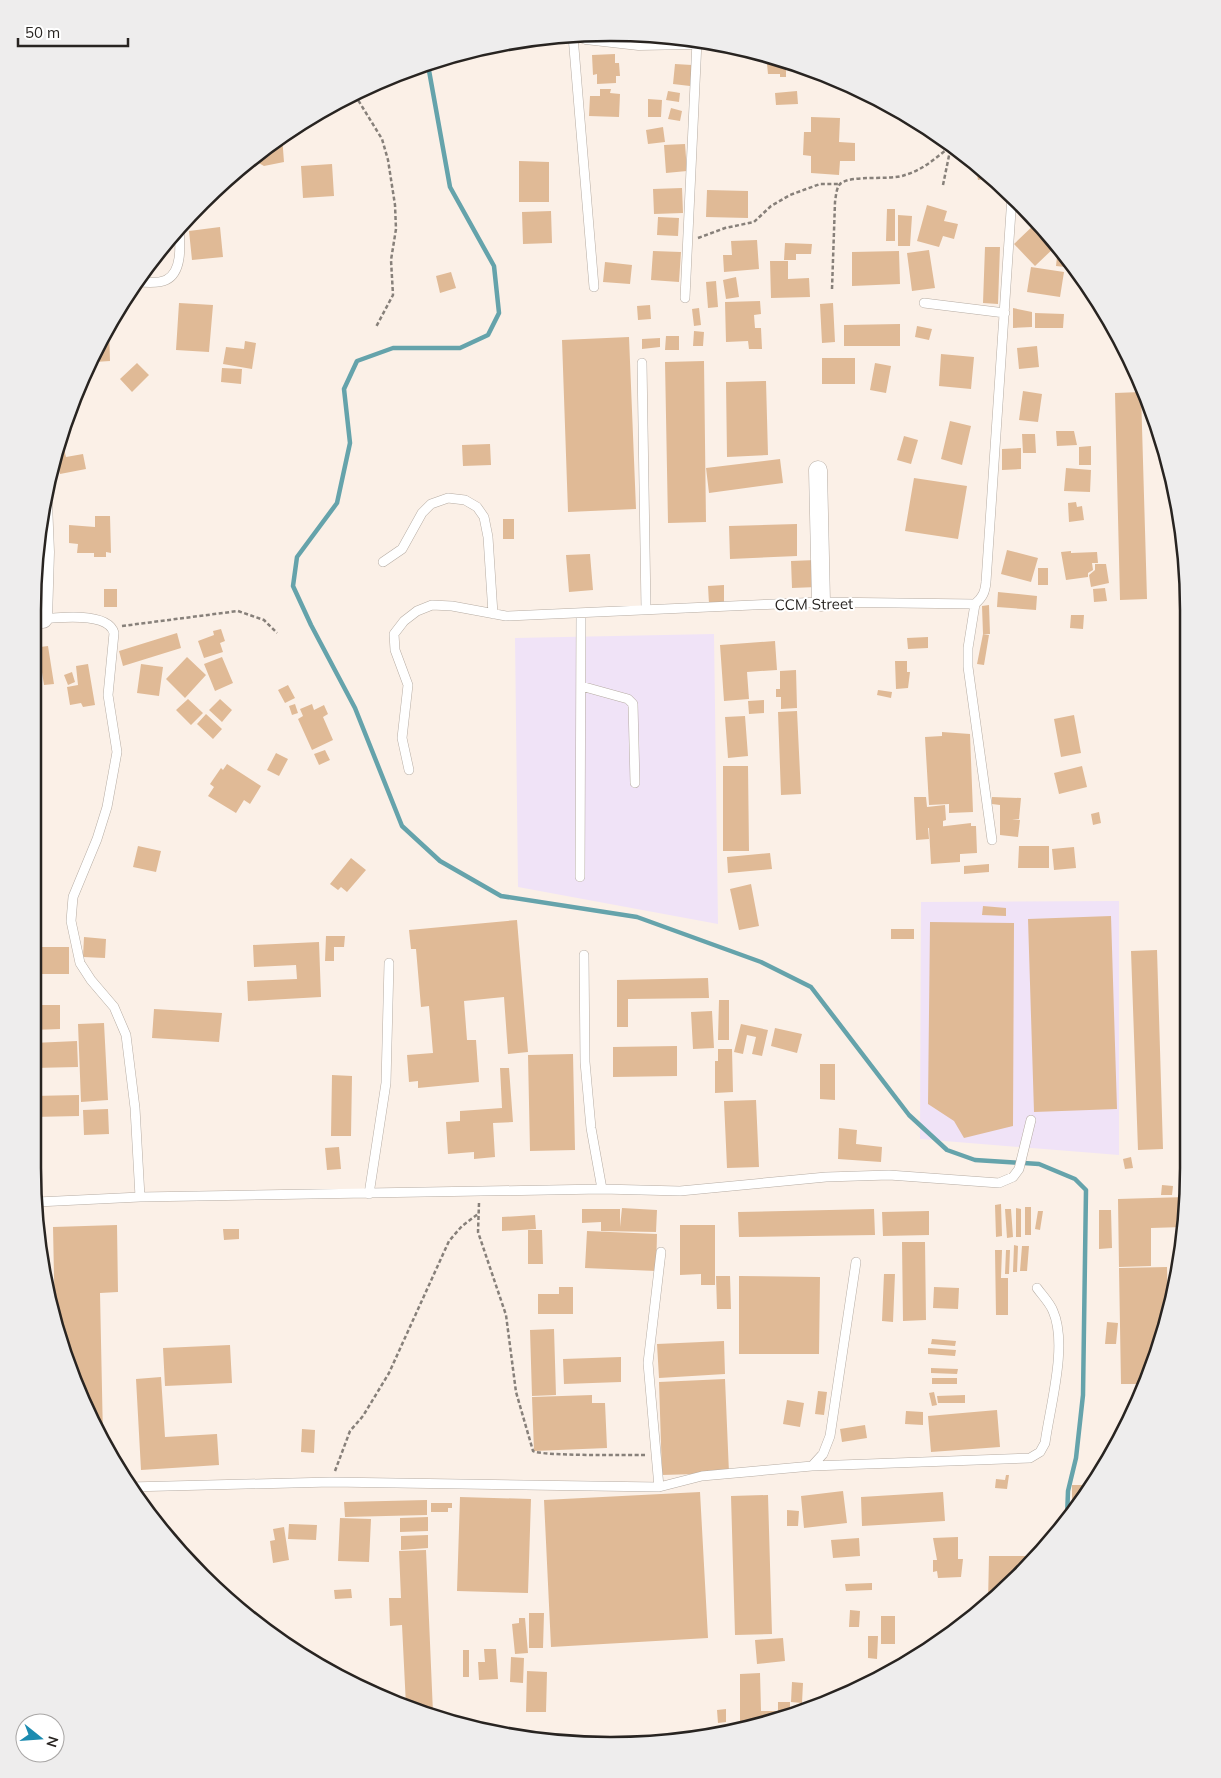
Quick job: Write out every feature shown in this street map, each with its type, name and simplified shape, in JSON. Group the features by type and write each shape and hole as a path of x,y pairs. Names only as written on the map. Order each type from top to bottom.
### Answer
{"street":[{"path":"818,470 821,602"},
{"path":"42,584 45,547"}],"lane":[{"path":"574,42 594,287"},
{"path":"685,298 697,48"},
{"path":"992,840 968,667 968,648 975,604 984,592 1011,206"},
{"path":"146,281 165,280 170,277 175,270 180,251 179,239"},
{"path":"924,303 1005,313"},
{"path":"642,363 646,609"},
{"path":"383,562 402,549 422,513 431,504 448,498 465,500 477,506 484,517 488,537 493,614"},
{"name":"CCM Street","path":"409,770 402,738 408,685 393,641 398,627 417,611 432,605 452,606 506,616 821,602 975,604"},
{"path":"580,877 582,613"},
{"path":"41,620 92,618 108,623 113,628 114,638 108,695 117,752 107,807 97,839 73,897 71,921 80,963 91,980 114,1007 126,1035 135,1108 140,1197"},
{"path":"581,686 628,699 633,704 635,783"},
{"path":"584,955 585,1062 591,1128 602,1189"},
{"path":"369,1194 386,1083 389,963"},
{"path":"42,1202 140,1197 602,1189 680,1191 826,1177 889,1175 999,1183 1013,1176 1019,1169 1024,1156 1031,1120"},
{"path":"659,1487 648,1363 661,1252"},
{"path":"812,1466 823,1454 830,1436 856,1262"},
{"path":"139,1487 331,1482 659,1487 702,1476 812,1466 1030,1458 1040,1452 1046,1443 1058,1355 1058,1330 1053,1310 1038,1288"}],"path":[{"path":"358,100 382,139 388,160 396,205 396,229 391,260 393,295 376,327"},
{"path":"689,241 725,228 754,222 771,206 790,195 820,184 840,184 850,180 906,175 926,166 945,150"},
{"path":"943,185 949,153"},
{"path":"832,289 835,202 836,192 840,184"},
{"path":"113,628 238,611 264,620 277,633"},
{"path":"479,1192 478,1232 506,1315 516,1392 533,1452 540,1454 656,1455"},
{"path":"331,1482 350,1431 363,1416 389,1373 449,1241 462,1226 478,1214"}],"shaded area":[{"path":"714,634 718,924 518,887 515,638"},
{"path":"1119,901 1119,1155 920,1139 921,902"}],"building":[{"path":"615,54 615,63 619,63 620,76 616,76 616,83 597,84 597,74 593,75 592,55"},
{"path":"675,64 692,65 690,86 673,84"},
{"path":"767,64 786,69 786,77 780,77 780,74 768,74"},
{"path":"600,89 611,89 610,93 620,94 619,117 589,116 590,96 600,96"},
{"path":"668,91 680,93 679,102 666,100"},
{"path":"797,91 798,104 776,105 775,93"},
{"path":"648,99 662,100 661,117 648,117"},
{"path":"671,108 682,111 680,121 668,119"},
{"path":"811,117 840,118 839,142 855,143 855,161 840,161 839,175 811,173 811,156 803,155 804,132 811,132"},
{"path":"663,127 665,142 648,144 646,130"},
{"path":"685,144 687,171 666,173 664,145"},
{"path":"283,145 284,162 264,166 259,163"},
{"path":"519,161 549,162 549,202 519,202"},
{"path":"332,164 334,196 303,198 301,166"},
{"path":"682,188 683,213 654,214 653,189"},
{"path":"707,190 748,191 748,218 706,217"},
{"path":"927,205 947,211 944,221 958,224 954,239 943,236 939,247 917,241"},
{"path":"887,209 895,209 895,241 886,241"},
{"path":"551,211 552,243 523,244 522,212"},
{"path":"898,215 912,216 910,246 898,246"},
{"path":"658,217 679,218 678,236 657,235"},
{"path":"220,227 223,257 192,260 189,231"},
{"path":"1031,228 1051,251 1035,266 1014,244"},
{"path":"757,240 759,269 724,272 723,255 732,255 731,241"},
{"path":"785,243 812,244 811,254 796,254 796,260 784,260"},
{"path":"985,247 1000,247 998,304 983,303"},
{"path":"929,250 935,288 912,291 907,253"},
{"path":"653,251 681,252 679,282 651,280"},
{"path":"899,251 900,284 852,286 852,252"},
{"path":"1057,258 1064,267 1056,266"},
{"path":"770,261 788,261 788,279 809,278 810,297 771,298"},
{"path":"605,262 632,265 630,284 603,282"},
{"path":"1031,267 1064,272 1060,297 1027,292"},
{"path":"451,272 456,288 440,293 436,276"},
{"path":"736,277 739,297 726,299 723,280"},
{"path":"716,281 718,307 708,308 706,282"},
{"path":"760,301 761,314 754,315 755,328 761,328 762,349 749,349 748,341 726,342 725,302"},
{"path":"179,303 213,305 209,352 176,350"},
{"path":"833,303 835,342 822,343 820,304"},
{"path":"650,305 651,319 638,320 637,306"},
{"path":"699,308 701,325 694,326 692,309"},
{"path":"1013,308 1032,312 1032,327 1013,328"},
{"path":"1035,313 1064,314 1063,328 1035,328"},
{"path":"900,324 900,346 844,346 844,325"},
{"path":"917,326 932,329 929,340 915,337"},
{"path":"694,331 704,332 703,346 693,346"},
{"path":"666,336 679,336 679,350 665,350"},
{"path":"629,337 636,509 568,512 562,340"},
{"path":"660,338 660,347 642,349 642,339"},
{"path":"245,341 256,343 252,369 223,364 226,347 244,349"},
{"path":"109,342 110,361 99,362"},
{"path":"1037,346 1039,367 1019,369 1017,348"},
{"path":"941,354 974,357 971,389 939,386"},
{"path":"822,358 855,358 855,384 822,384"},
{"path":"704,361 706,522 668,523 665,362"},
{"path":"137,363 149,375 132,392 120,379"},
{"path":"875,363 891,366 886,393 870,390"},
{"path":"222,368 242,369 241,384 221,382"},
{"path":"766,381 768,455 727,457 726,382"},
{"path":"1023,391 1042,394 1038,422 1019,420"},
{"path":"1136,392 1141,407 1147,599 1120,600 1115,393"},
{"path":"950,421 971,426 962,465 941,459"},
{"path":"1056,431 1074,431 1077,445 1057,446"},
{"path":"1022,434 1035,434 1036,453 1023,453"},
{"path":"904,436 918,440 911,464 897,460"},
{"path":"490,444 491,465 463,466 462,445"},
{"path":"1091,446 1091,465 1079,465 1079,447"},
{"path":"1021,448 1021,469 1002,470 1002,449"},
{"path":"64,451 66,457 83,454 86,469 60,474 59,470"},
{"path":"780,459 783,483 709,493 706,468"},
{"path":"1066,468 1091,470 1090,492 1064,491"},
{"path":"914,478 967,486 958,539 905,531"},
{"path":"1076,502 1077,507 1082,506 1084,520 1069,522 1068,503"},
{"path":"95,516 110,516 111,553 106,552 106,557 94,557 94,553 77,553 78,544 69,543 69,525 95,527"},
{"path":"503,519 514,519 514,539 503,539"},
{"path":"797,524 797,556 730,559 729,526"},
{"path":"1007,550 1038,558 1031,582 1001,574"},
{"path":"1071,551 1071,553 1097,552 1098,563 1092,563 1093,570 1088,573 1088,577 1066,580 1061,552"},
{"path":"590,554 593,590 569,592 566,555"},
{"path":"816,560 817,587 792,588 791,561"},
{"path":"1095,564 1106,564 1109,583 1091,587 1089,575 1095,570"},
{"path":"1038,568 1048,568 1048,585 1038,585"},
{"path":"724,585 724,604 709,604 708,586"},
{"path":"1105,588 1107,601 1094,602 1093,589"},
{"path":"104,589 117,589 117,607 104,607"},
{"path":"998,592 1037,596 1036,610 997,607"},
{"path":"989,605 990,634 983,634 982,606"},
{"path":"1071,615 1084,615 1083,629 1070,628"},
{"path":"221,629 225,641 220,643 223,652 204,658 198,641 214,635 213,631"},
{"path":"177,633 181,648 123,666 119,651"},
{"path":"983,634 989,635 984,665 977,664"},
{"path":"928,637 928,648 908,649 907,638"},
{"path":"775,641 777,670 747,672 749,699 724,701 720,645"},
{"path":"48,646 54,684 44,685 41,647"},
{"path":"187,657 206,675 185,698 166,679"},
{"path":"222,657 233,683 215,691 204,664"},
{"path":"895,661 907,661 907,672 910,672 908,688 896,689"},
{"path":"88,664 95,705 83,707 81,703 70,705 67,687 78,685 76,666"},
{"path":"141,664 163,667 159,696 137,693"},
{"path":"796,670 797,708 781,709 781,697 776,697 776,689 780,689 780,671"},
{"path":"72,672 75,682 68,685 64,675"},
{"path":"288,685 295,698 285,703 278,690"},
{"path":"878,690 892,692 891,698 877,695"},
{"path":"188,699 203,713 191,725 176,710"},
{"path":"220,699 232,710 222,722 209,710"},
{"path":"764,700 764,713 749,714 748,701"},
{"path":"295,704 298,713 292,715 289,706"},
{"path":"312,704 314,710 324,705 328,714 323,717 333,740 312,750 298,719 303,716 300,709"},
{"path":"797,711 801,794 781,795 778,712"},
{"path":"206,714 222,729 213,739 197,724"},
{"path":"1074,715 1081,753 1061,757 1054,719"},
{"path":"745,716 748,756 728,758 725,717"},
{"path":"942,732 970,734 973,812 949,813 949,804 929,805 925,737 942,736"},
{"path":"325,750 330,760 319,765 314,754"},
{"path":"276,753 288,759 279,776 267,770"},
{"path":"227,764 261,786 250,804 244,800 236,813 208,796 214,787 210,784 221,768 223,770"},
{"path":"723,766 748,766 749,851 723,851"},
{"path":"1082,766 1087,787 1059,794 1054,773"},
{"path":"914,797 926,797 927,807 945,805 946,820 943,821 943,827 924,828 928,828 929,839 916,840"},
{"path":"992,797 1021,798 1019,819 1012,819 1020,820 1018,837 1000,835 1000,805 992,804"},
{"path":"1099,812 1101,823 1093,825 1091,814"},
{"path":"971,823 971,826 976,826 977,853 960,854 960,862 931,864 929,828"},
{"path":"138,846 161,851 156,872 133,867"},
{"path":"1019,846 1049,846 1049,868 1018,868"},
{"path":"1074,847 1076,868 1054,870 1052,849"},
{"path":"770,853 772,869 728,873 727,857"},
{"path":"351,858 366,870 347,892 341,887 338,890 330,884"},
{"path":"989,864 989,872 964,874 964,866"},
{"path":"751,884 759,926 739,930 730,889"},
{"path":"983,906 1006,908 1006,916 982,915"},
{"path":"1111,916 1117,1109 1034,1112 1028,919"},
{"path":"517,920 528,1052 508,1054 504,997 464,1001 467,1040 476,1040 479,1082 418,1088 418,1081 409,1082 407,1055 433,1053 429,1006 421,1007 416,949 411,949 409,930"},
{"path":"930,922 1014,923 1013,1126 964,1138 954,1121 928,1104"},
{"path":"891,929 914,929 914,939 891,939"},
{"path":"326,936 345,936 344,947 334,947 334,961 325,961"},
{"path":"84,937 106,939 105,958 83,957"},
{"path":"319,942 321,997 248,1001 247,981 297,979 296,965 254,967 253,945"},
{"path":"41,947 69,947 69,974 41,974"},
{"path":"1157,950 1163,1149 1138,1150 1131,951"},
{"path":"708,978 709,998 628,999 628,1027 617,1027 617,980"},
{"path":"719,1000 729,1000 729,1040 718,1040"},
{"path":"41,1005 60,1005 60,1029 41,1030"},
{"path":"154,1009 222,1013 219,1042 152,1038"},
{"path":"712,1011 714,1048 693,1049 691,1012"},
{"path":"104,1023 108,1100 81,1102 78,1024"},
{"path":"741,1024 768,1030 762,1056 752,1054 756,1037 747,1035 743,1054 734,1052"},
{"path":"775,1028 802,1034 797,1053 771,1046"},
{"path":"77,1041 78,1067 41,1068 41,1043"},
{"path":"677,1046 677,1076 613,1077 613,1047"},
{"path":"718,1049 732,1049 733,1092 715,1093 715,1061 718,1061"},
{"path":"573,1054 575,1150 530,1151 528,1055"},
{"path":"820,1064 835,1064 835,1100 820,1099"},
{"path":"500,1068 509,1068 513,1122 493,1123 495,1157 474,1159 474,1152 448,1154 446,1122 460,1121 460,1111 502,1108"},
{"path":"332,1075 352,1076 351,1136 331,1136"},
{"path":"79,1095 79,1116 41,1117 41,1096"},
{"path":"756,1100 759,1167 727,1168 724,1101"},
{"path":"108,1109 109,1134 84,1135 83,1110"},
{"path":"839,1128 857,1130 856,1144 882,1147 881,1162 838,1159"},
{"path":"339,1147 341,1169 327,1170 325,1148"},
{"path":"1131,1157 1133,1168 1125,1169 1123,1159"},
{"path":"1162,1185 1173,1186 1172,1195 1161,1195"},
{"path":"1179,1197 1177,1227 1151,1228 1151,1266 1119,1267 1118,1199"},
{"path":"1001,1204 1002,1236 996,1237 995,1205"},
{"path":"1025,1207 1031,1207 1031,1235 1025,1235"},
{"path":"622,1208 657,1210 656,1232 601,1231 601,1222 582,1223 582,1209 620,1209 620,1227"},
{"path":"1016,1208 1021,1209 1021,1237 1016,1237"},
{"path":"874,1209 875,1235 739,1237 738,1212"},
{"path":"1005,1209 1011,1209 1013,1237 1007,1238"},
{"path":"1099,1210 1111,1210 1112,1248 1099,1249"},
{"path":"929,1211 929,1235 883,1236 882,1212"},
{"path":"1038,1211 1043,1211 1040,1230 1035,1229"},
{"path":"535,1215 536,1229 502,1231 502,1217"},
{"path":"117,1225 118,1292 100,1293 103,1424 71,1350 61,1315 54,1288 53,1227"},
{"path":"680,1225 715,1225 715,1285 701,1285 701,1274 680,1275"},
{"path":"223,1229 239,1229 239,1239 224,1240"},
{"path":"528,1230 542,1230 543,1264 528,1264"},
{"path":"587,1231 657,1234 656,1271 585,1268"},
{"path":"902,1242 925,1242 926,1320 903,1321"},
{"path":"1014,1245 1018,1246 1017,1272 1013,1272"},
{"path":"1022,1246 1029,1246 1027,1271 1020,1271"},
{"path":"995,1250 1002,1250 1001,1278 1008,1278 1008,1315 996,1315"},
{"path":"1006,1250 1010,1250 1009,1274 1005,1274"},
{"path":"1167,1267 1167,1285 1160,1315 1150,1350 1136,1384 1121,1384 1119,1268"},
{"path":"884,1274 895,1274 893,1322 882,1321"},
{"path":"716,1276 730,1276 731,1309 717,1309"},
{"path":"739,1276 820,1277 819,1354 739,1354"},
{"path":"559,1287 573,1287 573,1314 538,1314 538,1294 559,1294"},
{"path":"934,1287 959,1288 958,1309 933,1308"},
{"path":"1107,1322 1118,1323 1116,1344 1105,1344"},
{"path":"554,1329 556,1395 532,1396 530,1330"},
{"path":"932,1339 956,1341 955,1346 931,1344"},
{"path":"724,1341 725,1374 659,1378 657,1344"},
{"path":"230,1345 232,1383 165,1386 163,1348"},
{"path":"928,1348 956,1350 955,1356 928,1354"},
{"path":"621,1357 621,1382 564,1384 563,1359"},
{"path":"931,1368 958,1369 957,1374 931,1373"},
{"path":"161,1377 165,1437 217,1434 219,1465 141,1470 136,1379"},
{"path":"932,1378 957,1378 957,1384 932,1384"},
{"path":"725,1379 729,1473 662,1475 659,1382"},
{"path":"818,1391 827,1392 824,1415 815,1414"},
{"path":"934,1392 937,1405 932,1406 929,1393"},
{"path":"592,1395 592,1403 605,1403 607,1448 534,1451 532,1397"},
{"path":"965,1395 965,1403 938,1403 937,1396"},
{"path":"787,1400 804,1403 800,1427 783,1424"},
{"path":"997,1410 1000,1447 931,1452 928,1416"},
{"path":"906,1411 923,1412 923,1425 905,1424"},
{"path":"865,1425 867,1438 842,1442 840,1429"},
{"path":"302,1429 315,1430 314,1453 301,1452"},
{"path":"1006,1475 1009,1475 1007,1489 995,1488 996,1479 1005,1480"},
{"path":"1072,1485 1083,1485 1072,1500"},
{"path":"843,1491 847,1523 804,1528 801,1496"},
{"path":"700,1492 708,1638 551,1647 544,1500"},
{"path":"943,1492 945,1521 862,1526 861,1497"},
{"path":"768,1495 772,1634 735,1635 731,1496"},
{"path":"460,1497 531,1499 528,1593 457,1591"},
{"path":"427,1500 427,1515 345,1517 344,1502"},
{"path":"431,1503 452,1503 452,1508 448,1508 448,1512 431,1512"},
{"path":"787,1510 799,1511 798,1526 787,1526"},
{"path":"428,1517 428,1531 400,1532 400,1518"},
{"path":"340,1518 371,1519 369,1562 338,1561"},
{"path":"289,1524 317,1525 316,1540 288,1539"},
{"path":"284,1527 289,1560 273,1563 270,1541 275,1540 273,1529"},
{"path":"428,1535 428,1548 401,1550 401,1536"},
{"path":"958,1537 958,1559 963,1559 961,1577 938,1578 937,1571 933,1572 933,1560 937,1560 933,1538"},
{"path":"859,1538 860,1556 833,1558 831,1540"},
{"path":"426,1550 433,1708 406,1698 402,1625 390,1626 389,1598 401,1598 399,1551"},
{"path":"989,1556 1026,1556 1013,1570 988,1593"},
{"path":"872,1583 872,1590 846,1591 845,1584"},
{"path":"351,1589 352,1598 335,1599 334,1590"},
{"path":"850,1610 860,1611 859,1627 849,1627"},
{"path":"529,1613 544,1613 543,1648 529,1648"},
{"path":"881,1616 895,1616 895,1644 881,1644"},
{"path":"519,1618 525,1618 528,1653 515,1654 512,1624 519,1623"},
{"path":"868,1636 878,1636 877,1659 868,1658"},
{"path":"783,1638 785,1661 757,1664 755,1640"},
{"path":"484,1649 496,1649 498,1679 479,1680 478,1662 485,1662"},
{"path":"463,1650 469,1650 469,1677 463,1677"},
{"path":"511,1657 524,1658 523,1683 510,1682"},
{"path":"527,1671 547,1672 546,1712 526,1712"},
{"path":"760,1673 761,1711 778,1711 778,1702 790,1702 790,1708 740,1722 740,1674"},
{"path":"792,1682 803,1683 802,1703 791,1702"},
{"path":"726,1709 726,1722 718,1723 717,1710"}],"waterway":[{"path":"429,71 450,187 494,266 499,313 488,335 460,348 393,348 357,361 344,389 350,443 337,503 297,557 293,586 311,625 355,708 402,826 440,861 501,896 637,917 761,962 811,987 909,1115 947,1150 975,1160 1039,1164 1075,1179 1086,1190 1083,1395 1076,1458 1068,1491 1067,1507"}]}
